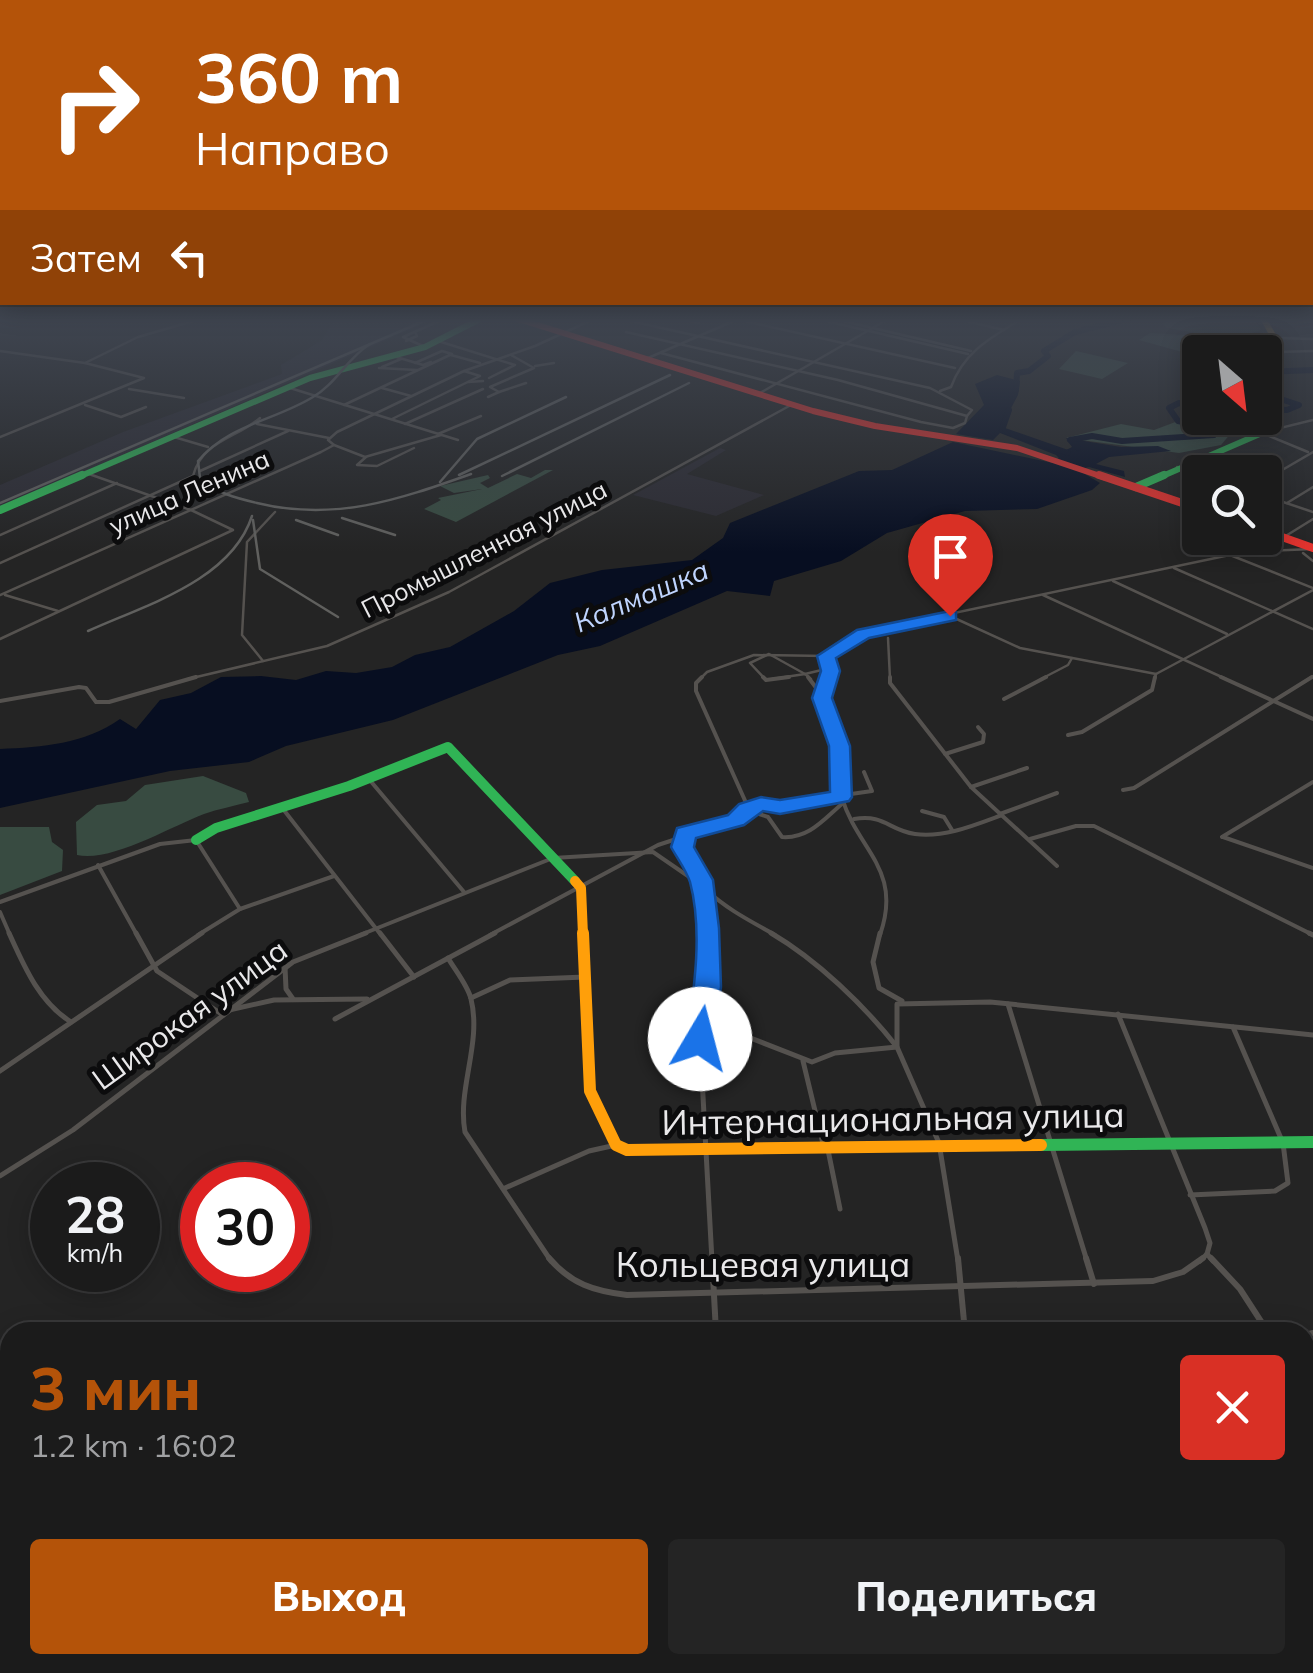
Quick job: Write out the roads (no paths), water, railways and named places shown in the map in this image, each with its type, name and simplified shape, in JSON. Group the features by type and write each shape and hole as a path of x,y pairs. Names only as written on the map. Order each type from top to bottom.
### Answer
{"main road":[{"path":"0,510 266,396"},
{"path":"763,396 852,422 996,444 1182,503"},
{"path":"1135,487 1257,435"},
{"path":"1284,537 1310,550"},
{"path":"196,840 216,828 283,809 448,747 581,888 590,1091 616,1145"},
{"name":"Интернациональная улица","path":"616,1145 627,1150 939,1143 1050,1147 1313,1142"}],"street":[{"path":"0,437 104,396"},
{"path":"176,396 184,398"},
{"path":"316,396 458,440"},
{"path":"344,405 364,396"},
{"path":"257,424 329,438 412,396"},
{"path":"391,420 439,396"},
{"path":"405,424 466,396"},
{"path":"829,396 953,428 966,423 972,410 947,396"},
{"path":"894,396 966,416"},
{"path":"83,404 121,417 146,406"},
{"name":"Промышленная улица","path":"0,702 64,687 86,688 96,702 108,702 327,646 448,592 791,405"},
{"path":"416,446 405,445 366,457 357,465 377,466 481,416"},
{"path":"0,563 194,474 196,458 208,447 260,418"},
{"path":"1282,428 1313,420"},
{"path":"200,471 288,432"},
{"path":"1267,435 1312,453"},
{"path":"171,436 208,447"},
{"path":"329,438 334,445 366,457"},
{"name":"улица Ленина","path":"1,595 334,445"},
{"path":"1282,470 1312,453"},
{"path":"1177,467 1182,469"},
{"path":"84,473 191,510 233,530"},
{"path":"0,535 116,483"},
{"path":"1286,503 1313,488"},
{"path":"1282,502 1313,512"},
{"path":"263,661 242,635 247,542 274,512"},
{"path":"1284,537 1313,522"},
{"path":"0,638 233,530"},
{"path":"842,799 813,830 796,837 782,837 768,818 747,808 698,697 696,682 717,668 769,654 826,656 882,628 1230,556 1268,550 1310,550 1313,561"},
{"path":"1230,556 1313,589"},
{"path":"1174,568 1313,628"},
{"path":"1112,580 1226,634"},
{"path":"950,616 1020,648 1156,674 1313,589"},
{"path":"1,595 58,611"},
{"path":"1043,595 1313,719"},
{"path":"888,638 890,682 971,787 1057,866"},
{"path":"769,654 802,674 823,697 840,746 842,799 888,894 889,903 875,937 879,988 902,1001 1008,1004 1313,1035"},
{"path":"769,654 750,664 766,680 830,668"},
{"path":"823,697 830,668 826,656"},
{"path":"1004,699 1068,665 1072,658"},
{"path":"1068,734 1082,732 1152,690 1156,674"},
{"path":"1123,790 1134,788 1313,676"},
{"path":"945,754 983,742 984,734 978,727"},
{"path":"971,787 1026,768"},
{"path":"335,1019 686,833 736,820 747,808 761,804 780,807 872,791 864,772"},
{"path":"368,778 464,892"},
{"path":"1222,836 1313,782"},
{"path":"854,820 883,817 908,832 952,830 1057,793"},
{"path":"283,809 414,977"},
{"path":"922,811 944,817 952,830"},
{"path":"1030,839 1084,824 1102,829 1313,935"},
{"path":"686,833 682,847 701,885 708,956 700,1039 715,1322"},
{"path":"1222,836 1313,868"},
{"path":"0,902 168,841 196,840 240,909"},
{"path":"647,851 666,858 724,908 791,944 880,1024 897,1046 939,1143 964,1322"},
{"name":"Широкая улица","path":"0,1176 73,1130 285,966 554,858 647,851"},
{"path":"98,865 157,971 223,1014"},
{"path":"0,1070 240,909 334,876"},
{"path":"0,912 46,1002 59,1017 71,1022"},
{"path":"448,958 471,998 492,984 512,979 585,977"},
{"path":"285,966 286,988 295,1001"},
{"name":"Кольцевая улица","path":"471,998 472,1053 462,1116 464,1132 505,1188 540,1247 565,1277 596,1291 627,1296 1153,1281 1176,1276 1207,1254"},
{"path":"229,1010 274,1000 372,999"},
{"path":"897,1046 894,1012 902,1001"},
{"path":"1008,1004 1094,1284"},
{"path":"1118,1014 1210,1243 1207,1254 1240,1289 1261,1322"},
{"path":"1190,1195 1274,1191 1288,1183 1283,1143 1233,1027"},
{"path":"700,1039 735,1032 812,1062 835,1052 897,1046"},
{"path":"803,1061 840,1209"},
{"path":"505,1188 588,1151 616,1145"}],"water":[{"path":"980,396 1017,396 1001,427 1066,450 1072,447 1066,438 1121,447 1158,446 1171,451 1109,457 1096,464 1124,471 1125,477 1089,467 1078,470 1100,483 1092,490 1037,509 965,511 887,533 841,561 774,581 770,596 727,591 600,646 558,655 393,720 286,746 249,762 170,771 0,808 0,749 78,739 120,719 136,729 160,700 191,693 221,677 296,680 326,671 356,673 392,667 415,655 450,647 514,611 550,583 602,570 692,560 723,538 730,523 859,471 892,470 953,442 1053,463 1059,458 1000,433 993,440 956,434 984,405"}],"waterway":[{"name":"Калмашка","path":"1282,400 1299,405 1282,410"},
{"name":"Калмашка","path":"1182,404 1169,408 1182,422"},
{"path":"1009,410 1002,430 1068,453"},
{"name":"Калмашка","path":"1078,448 1070,440 1092,436 1122,441 1214,435"}],"railway":[{"path":"0,503 249,396"},
{"path":"314,396 238,431 210,449 198,461 200,478 241,499 313,510 392,500 471,474"},
{"path":"459,475 626,396"},
{"path":"502,476 663,396"},
{"path":"440,482 477,439 566,397"},
{"path":"88,631 184,588 206,574 226,558 252,516"},
{"path":"342,518 395,535"},
{"path":"253,520 260,569 338,617"},
{"path":"296,520 338,535"}]}
